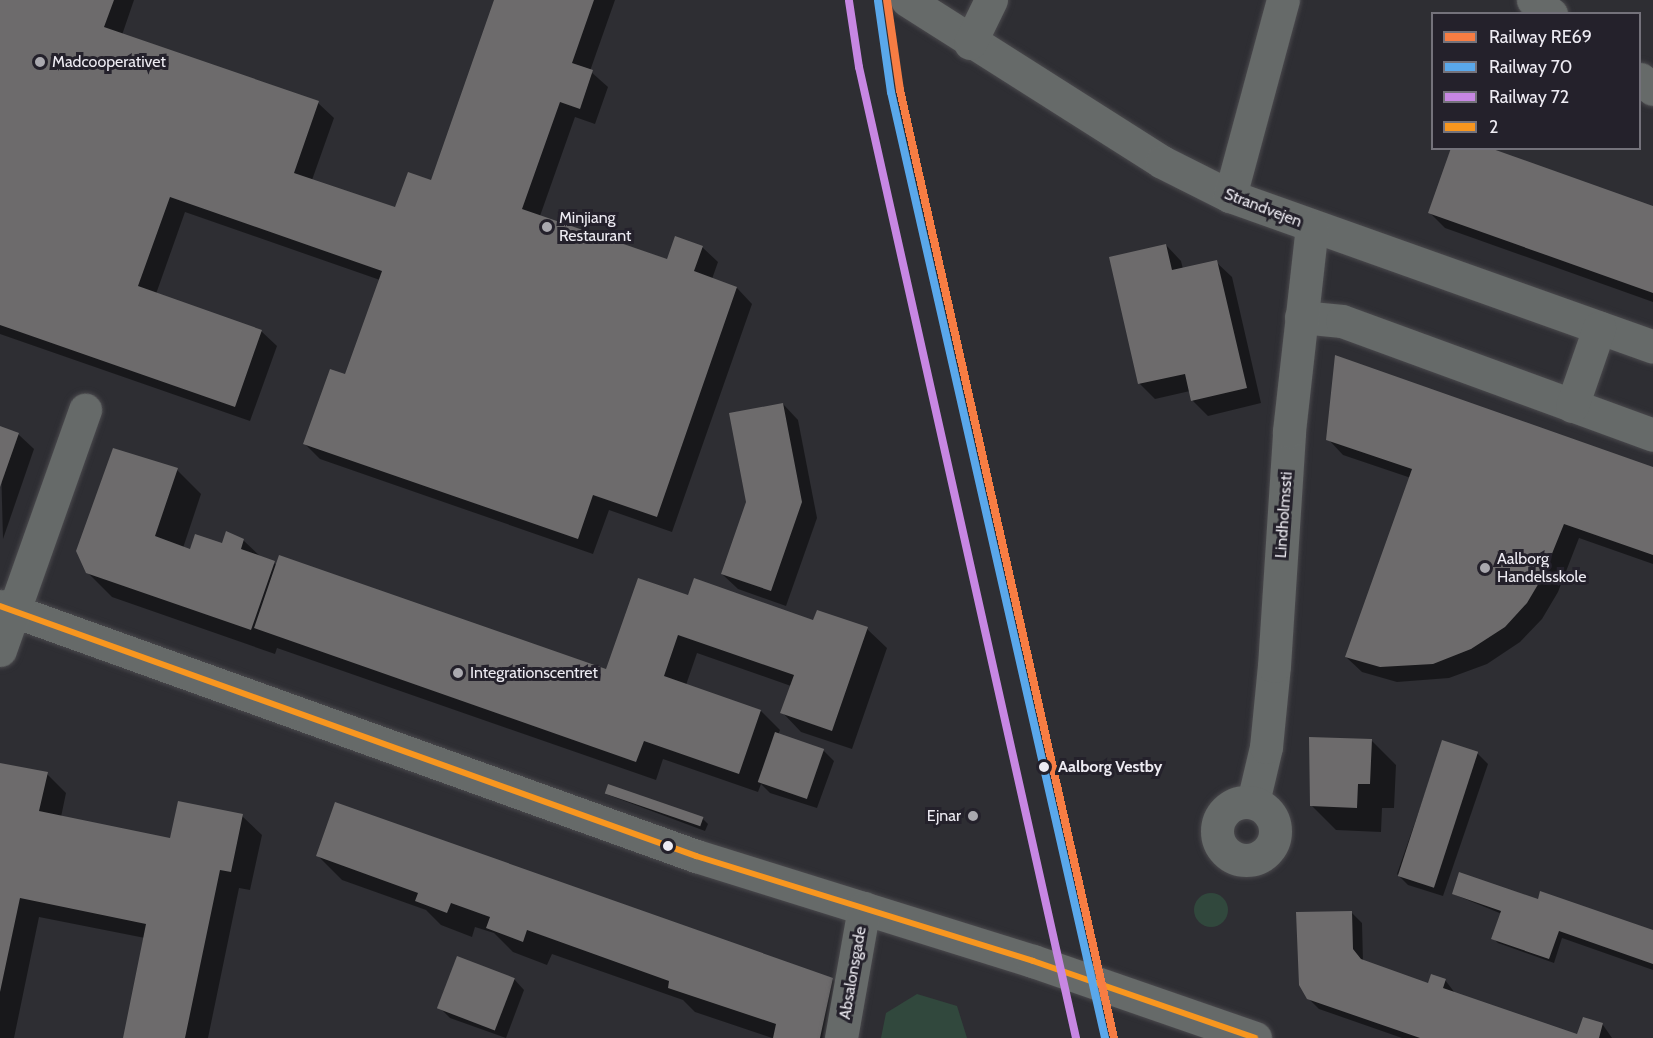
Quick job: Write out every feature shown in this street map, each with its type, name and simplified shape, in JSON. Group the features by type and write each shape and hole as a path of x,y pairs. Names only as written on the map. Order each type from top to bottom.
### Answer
{"street":[{"name":"Strandvejen","path":"907,0 970,43 1162,162 1230,196 1653,347"},
{"path":"970,43 991,0"},
{"path":"1230,196 1283,0"},
{"path":"1533,0 1548,12"},
{"path":"1641,80 1653,89"},
{"name":"Lindholmssti","path":"1252,802 1266,747 1301,317 1312,226"},
{"path":"1301,317 1342,321 1653,435"},
{"path":"1572,406 1599,328"},
{"path":"0,650 7,609 85,410"},
{"path":"7,609 696,856 1121,990 1255,1038"},
{"name":"Absalonsgade","path":"841,1038 864,908"}],"green space":[{"path":"1211,893 1223,898 1228,910 1223,922 1211,927 1199,922 1194,910 1199,898"},
{"path":"917,994 957,1006 967,1038 881,1038 886,1013"}],"building":[{"path":"0,0 114,0 104,27 319,101 294,173 395,207 408,172 431,180 494,0 594,0 572,63 593,70 580,109 560,102 522,209 667,259 675,236 703,246 694,271 737,287 657,517 593,495 578,539 303,444 330,369 345,374 382,271 170,197 138,286 262,330 235,407 0,325"},
{"path":"1450,150 1496,150 1653,206 1653,293 1428,213"},
{"path":"1166,244 1172,270 1217,260 1247,388 1191,401 1185,374 1138,384 1109,257"},
{"path":"1335,355 1653,467 1653,555 1564,524 1543,576 1527,603 1505,627 1471,649 1433,664 1380,667 1345,657 1412,469 1326,440"},
{"path":"783,403 802,502 771,591 721,574 746,502 729,413"},
{"path":"0,426 19,433 0,487"},
{"path":"113,448 178,468 155,536 190,549 195,534 222,543 226,531 244,539 241,549 275,561 251,630 86,573 76,551"},
{"path":"279,555 606,669 638,578 688,595 694,578 813,620 817,610 868,627 832,731 780,713 794,675 678,635 664,676 761,710 739,774 644,741 636,762 254,628"},
{"path":"775,732 824,749 807,799 758,782"},
{"path":"1309,737 1372,739 1370,784 1358,784 1357,808 1310,806"},
{"path":"1442,740 1478,752 1434,888 1398,876"},
{"path":"0,763 48,772 39,811 170,838 178,801 243,814 231,872 220,870 185,1038 123,1038 146,924 20,898 0,992"},
{"path":"608,784 703,817 700,826 605,793"},
{"path":"335,802 833,978 820,1038 773,1038 776,1024 668,988 669,981 527,930 523,942 486,928 490,917 451,903 447,913 415,901 418,893 316,856"},
{"path":"1459,872 1538,899 1540,891 1653,930 1653,964 1559,931 1549,959 1491,939 1501,911 1452,894"},
{"path":"1352,911 1353,949 1361,959 1428,983 1431,974 1446,979 1443,988 1577,1034 1583,1017 1603,1023 1599,1038 1420,1038 1307,999 1299,985 1296,912"},
{"path":"457,956 515,978 495,1030 437,1008"}],"rail line":[{"name":"RE69","path":"887,0 900,90 1114,1038"},
{"name":"72","path":"849,1 859,67 1076,1038"},
{"name":"70","path":"878,1 891,92 1105,1038"}],"transit line":[{"name":"2","path":"0,606 696,856 1033,961 1255,1038"}],"place":[{"name":"Madcooperativet","path":"40,62"},
{"name":"Minjiang Restaurant","path":"547,227"},
{"name":"Aalborg Handelsskole","path":"1485,568"},
{"name":"Integrationscentret","path":"458,673"},
{"name":"Aalborg Vestby","path":"1044,767"},
{"name":"Ejnar","path":"973,816"}]}
